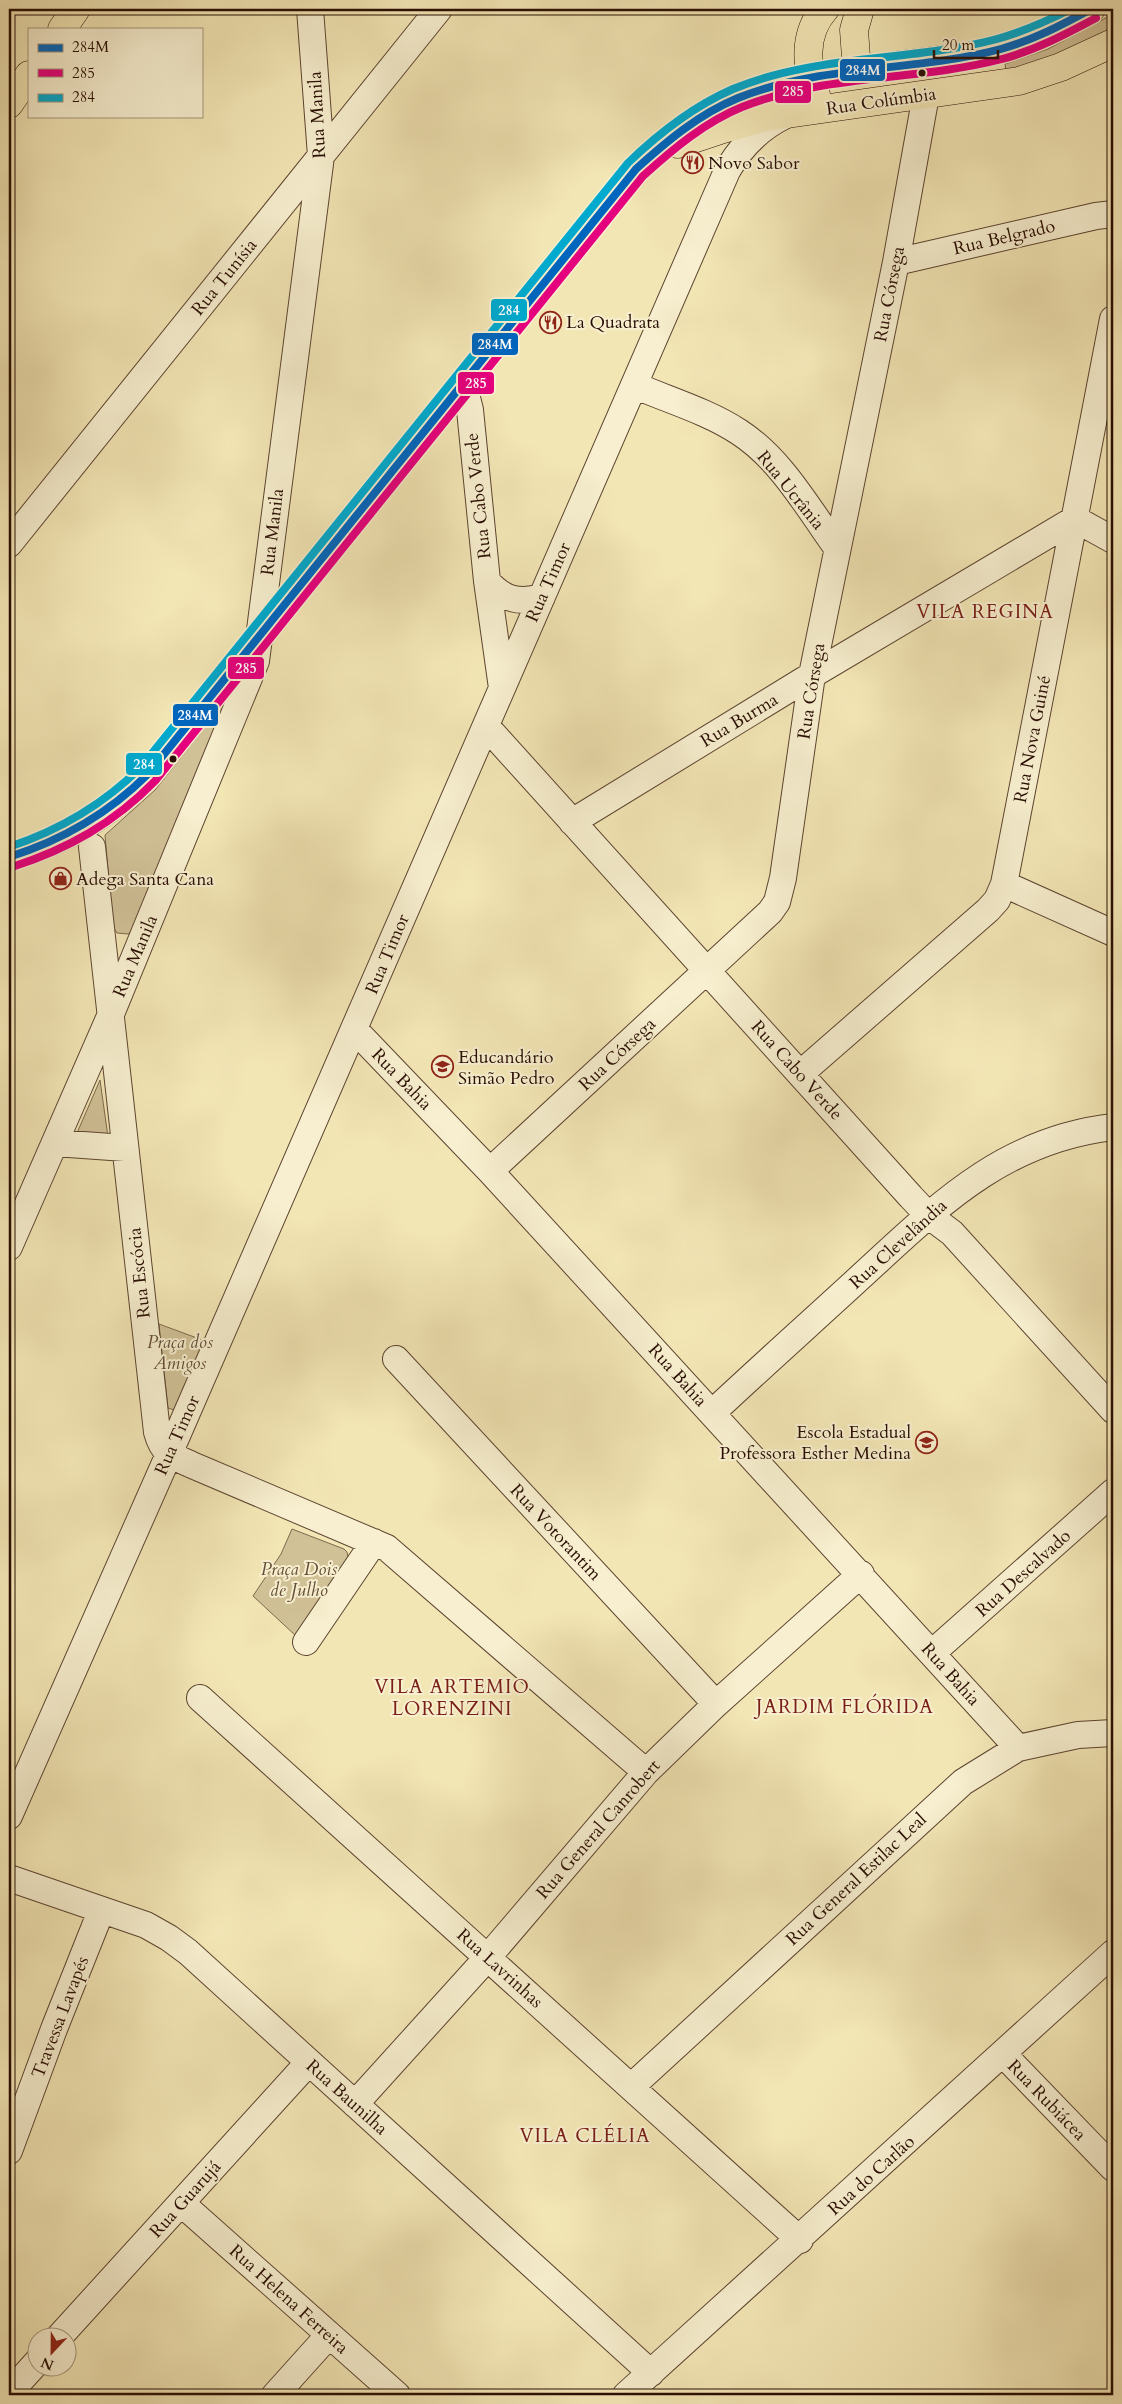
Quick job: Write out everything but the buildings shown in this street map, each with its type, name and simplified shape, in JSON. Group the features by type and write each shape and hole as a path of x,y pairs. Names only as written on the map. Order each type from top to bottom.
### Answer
{"main road":[{"path":"63,28 76,9"},
{"path":"823,9 809,40 807,55 816,95 826,108"},
{"path":"857,71 854,30 860,9"},
{"path":"9,857 46,846 80,830 133,790 636,169 690,124 721,106 772,86 1006,47 1046,33 1091,9"},
{"name":"Rua Colúmbia","path":"648,159 676,146 758,119 1019,81 1061,67 1113,43"},
{"path":"9,104 28,77"}],"street":[{"name":"Rua Manila","path":"9,1247 111,1014 250,680 256,661 321,156 310,9"},
{"name":"Rua Tunísia","path":"9,544 439,9"},
{"name":"Rua Córsega","path":"490,1171 770,912 781,890 812,675 896,262 926,95"},
{"name":"Rua Timor","path":"9,1816 169,1454 734,158 760,131 792,113"},
{"name":"Rua Belgrado","path":"896,262 1113,214"},
{"name":"Rua Nova Guiné","path":"800,1074 988,910 997,900 1004,884 1113,318"},
{"name":"Rua Cabo Verde","path":"463,382 470,410 487,581 502,688"},
{"name":"Rua Ucrânia","path":"634,386 726,424 752,442 782,472 837,548"},
{"path":"1075,519 1113,540"},
{"name":"Rua Burma","path":"572,822 812,675 1075,519"},
{"name":"Rua Cabo Verde","path":"487,581 495,590 511,599 529,601 542,597"},
{"name":"Rua Cabo Verde","path":"486,726 928,1215 952,1233 1113,1410"},
{"name":"Rua Escócia","path":"92,847 157,1432 160,1445 169,1454"},
{"path":"1004,884 1113,933"},
{"name":"Rua Bahia","path":"354,1028 490,1171 861,1574 1018,1748"},
{"name":"Rua Clevelândia","path":"712,1413 928,1215 974,1179 1030,1148 1059,1137 1113,1127"},
{"path":"55,1143 125,1148"},
{"name":"Rua Votorantim","path":"396,1359 716,1704"},
{"path":"169,1454 374,1542 396,1555 646,1772"},
{"name":"Rua Descalvado","path":"932,1653 1113,1492"},
{"path":"306,1642 374,1542"},
{"name":"Rua General Canrobert","path":"356,2104 488,1957 646,1772 716,1704 861,1574"},
{"name":"Rua Lavrinhas","path":"200,1698 800,2240"},
{"name":"Rua General Estilac Leal","path":"630,2087 963,1782 1018,1748 1078,1735 1113,1734"},
{"name":"Rua Baunilha","path":"9,1878 101,1912 146,1925 169,1938 188,1952 651,2373"},
{"name":"Travessa Lavapés","path":"9,2152 54,2029 101,1912"},
{"name":"Rua do Carlão","path":"626,2395 800,2240 1113,1953"},
{"name":"Rua Rubiácea","path":"1002,2054 1113,2168"},
{"name":"Rua Guarujá","path":"69,2326 309,2062"},
{"name":"Rua Helena Ferreira","path":"181,2203 397,2395"},
{"path":"274,2395 329,2335"},
{"path":"9,2393 28,2372"}],"green space":[{"path":"1113,14 1113,30 1072,51 1006,71 1005,64 1048,49"},
{"path":"227,703 132,931 128,934 117,933 113,927 105,835 155,790 223,704"},
{"path":"100,1080 108,1137 77,1133"},
{"name":"Praça dos Amigos","path":"159,1324 205,1341 174,1410 168,1408"},
{"name":"Praça Dois de Julho","path":"292,1529 344,1549 348,1557 296,1636 253,1596 281,1554"}],"transit line":[{"name":"284","path":"9,847 46,833 80,815 112,793 141,767 628,163 652,141 704,104 733,89 765,78 831,64 931,52 997,39 1035,26 1071,9"},
{"name":"284M","path":"9,857 48,842 84,824 117,801 148,774 636,169 672,138 724,104 770,87 802,79 935,62 1001,49 1047,32 1091,9"},
{"name":"285","path":"12,867 52,852 89,833 123,810 155,781 643,176 678,146 702,128 728,113 774,96 838,83 937,71 1002,59 1062,36 1096,18"}],"place":[{"name":"Novo Sabor","path":"692,163"},
{"name":"La Quadrata","path":"550,322"},
{"name":"Adega Santa Cana","path":"60,879"},
{"name":"Educandário Simão Pedro","path":"442,1067"},
{"name":"Escola Estadual Professora Esther Medina","path":"927,1442"}],"district":[{"name":"VILA REGINA","path":"985,611"},
{"name":"VILA ARTEMIO LORENZINI","path":"452,1697"},
{"name":"JARDIM FLÓRIDA","path":"845,1706"},
{"name":"VILA CLÉLIA","path":"585,2135"}]}
